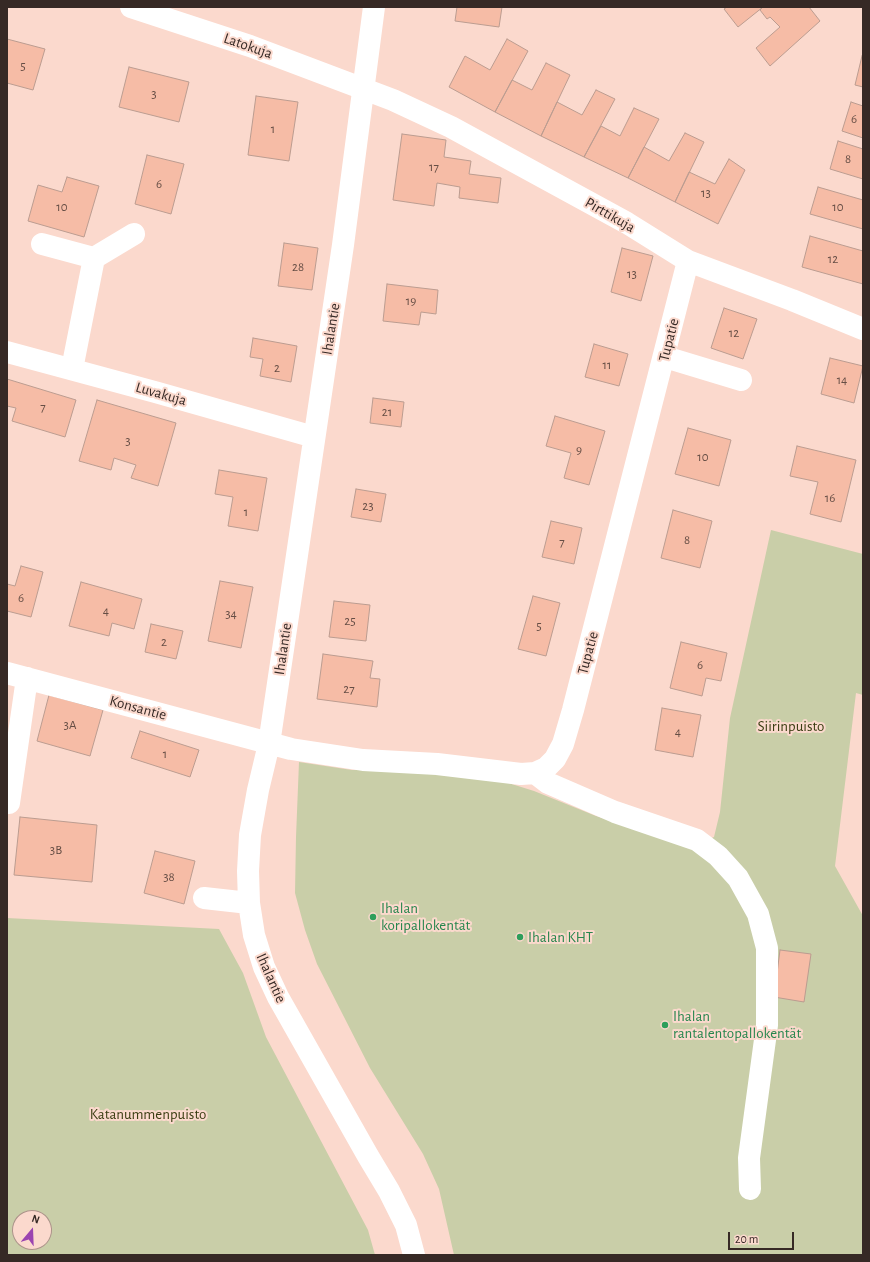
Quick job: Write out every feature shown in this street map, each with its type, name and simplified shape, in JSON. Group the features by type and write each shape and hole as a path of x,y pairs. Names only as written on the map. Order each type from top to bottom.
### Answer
{"street":[{"name":"Latokuja","path":"131,7 250,46 362,90"},
{"name":"Ihalantie","path":"374,7 343,245 269,744 258,790 250,835 248,870 249,903 254,935 264,967 278,997 389,1191 406,1225 414,1255"},
{"name":"Pirttikuja","path":"362,90 393,100 451,127 627,223 688,261 792,300 863,329"},
{"path":"42,244 94,258 134,234"},
{"path":"72,369 94,258"},
{"name":"Tupatie","path":"535,773 546,768 555,759 563,744 665,357 688,261"},
{"name":"Luvakuja","path":"7,352 314,437"},
{"path":"665,357 741,380"},
{"path":"9,803 17,675"},
{"name":"Konsantie","path":"17,675 269,744"},
{"path":"269,744 291,749 363,760 437,764 521,774 535,773 548,783 615,812 697,840 718,856 738,878 758,914 767,948 767,1025 749,1158 750,1189"},
{"path":"204,898 249,903"}],"green space":[{"name":"Siirinpuisto","path":"771,530 863,554 863,695 856,693 835,866 863,916 863,1255 454,1255 439,1189 423,1154 370,1068 317,964 305,930 295,893 299,762 352,770 403,769 486,776 534,791 596,816 691,847 714,837 720,812 730,718"},
{"name":"Katanummenpuisto","path":"7,918 219,929 243,973 266,1037 368,1230 375,1255 7,1255"}],"building":[{"path":"457,7 502,7 499,27 455,21"},
{"path":"727,7 763,7 738,27 724,9"},
{"path":"763,7 809,7 820,21 770,66 756,48 780,27 770,17 767,19 760,10"},
{"path":"7,39 45,49 33,90 7,83"},
{"path":"507,39 528,51 495,112 449,87 465,56 490,70"},
{"path":"862,56 863,57 863,87 855,85"},
{"path":"546,63 570,75 541,136 495,112 512,80 532,90"},
{"path":"129,67 189,82 179,122 119,107"},
{"path":"596,90 615,99 584,157 541,136 557,102 582,115"},
{"path":"256,96 298,102 289,161 248,155"},
{"path":"851,102 863,106 863,138 842,131"},
{"path":"634,108 659,119 628,178 584,157 601,126 620,136"},
{"path":"685,133 704,142 675,202 628,178 644,147 669,161"},
{"path":"402,134 446,140 444,157 471,161 469,174 501,178 498,203 459,198 460,187 437,183 434,206 393,200"},
{"path":"838,141 863,149 863,179 830,169"},
{"path":"147,155 184,164 171,214 135,204"},
{"path":"729,159 745,170 718,224 675,202 689,172 715,184"},
{"path":"67,177 99,186 84,237 28,221 38,185 62,192"},
{"path":"818,187 863,200 863,229 810,214"},
{"path":"810,236 863,251 863,284 802,267"},
{"path":"284,243 318,248 312,290 278,286"},
{"path":"622,248 653,256 641,301 611,292"},
{"path":"387,284 438,290 436,314 421,312 419,325 383,321"},
{"path":"724,308 757,319 743,359 711,348"},
{"path":"253,338 297,346 291,382 260,376 263,359 250,357"},
{"path":"594,344 628,354 619,386 585,377"},
{"path":"830,358 863,366 854,403 821,394"},
{"path":"7,379 76,400 65,437 12,421 16,408 7,406"},
{"path":"373,398 404,402 401,427 370,423"},
{"path":"97,400 176,423 158,486 131,478 136,465 114,458 111,470 79,461"},
{"path":"555,416 605,431 589,485 564,478 571,453 546,446"},
{"path":"688,428 731,440 719,486 675,474"},
{"path":"797,446 856,460 841,522 810,514 818,482 790,476"},
{"path":"219,470 267,478 258,531 228,526 233,497 215,494"},
{"path":"356,489 386,494 381,522 351,517"},
{"path":"673,510 712,521 700,568 661,558"},
{"path":"551,521 582,528 574,564 542,557"},
{"path":"21,566 43,572 31,617 7,611 7,584 15,586"},
{"path":"220,581 253,587 241,648 208,641"},
{"path":"81,582 142,599 134,629 112,623 109,636 69,626"},
{"path":"533,596 560,603 546,656 518,649"},
{"path":"334,601 370,605 366,641 329,637"},
{"path":"151,624 183,631 176,659 145,652"},
{"path":"681,642 727,653 721,681 706,678 702,696 670,688"},
{"path":"323,654 373,661 370,678 380,679 377,707 317,699"},
{"path":"49,695 103,710 90,756 37,741"},
{"path":"662,708 701,715 693,757 655,750"},
{"path":"140,731 199,750 190,777 131,758"},
{"path":"20,817 97,825 92,882 14,875"},
{"path":"155,851 195,861 184,904 144,893"},
{"path":"780,950 811,954 804,1002 774,997"}],"place":[{"name":"Ihalan koripallokentät","path":"373,917"},
{"name":"Ihalan KHT","path":"520,937"},
{"name":"Ihalan rantalentopallokentät","path":"665,1025"}]}
